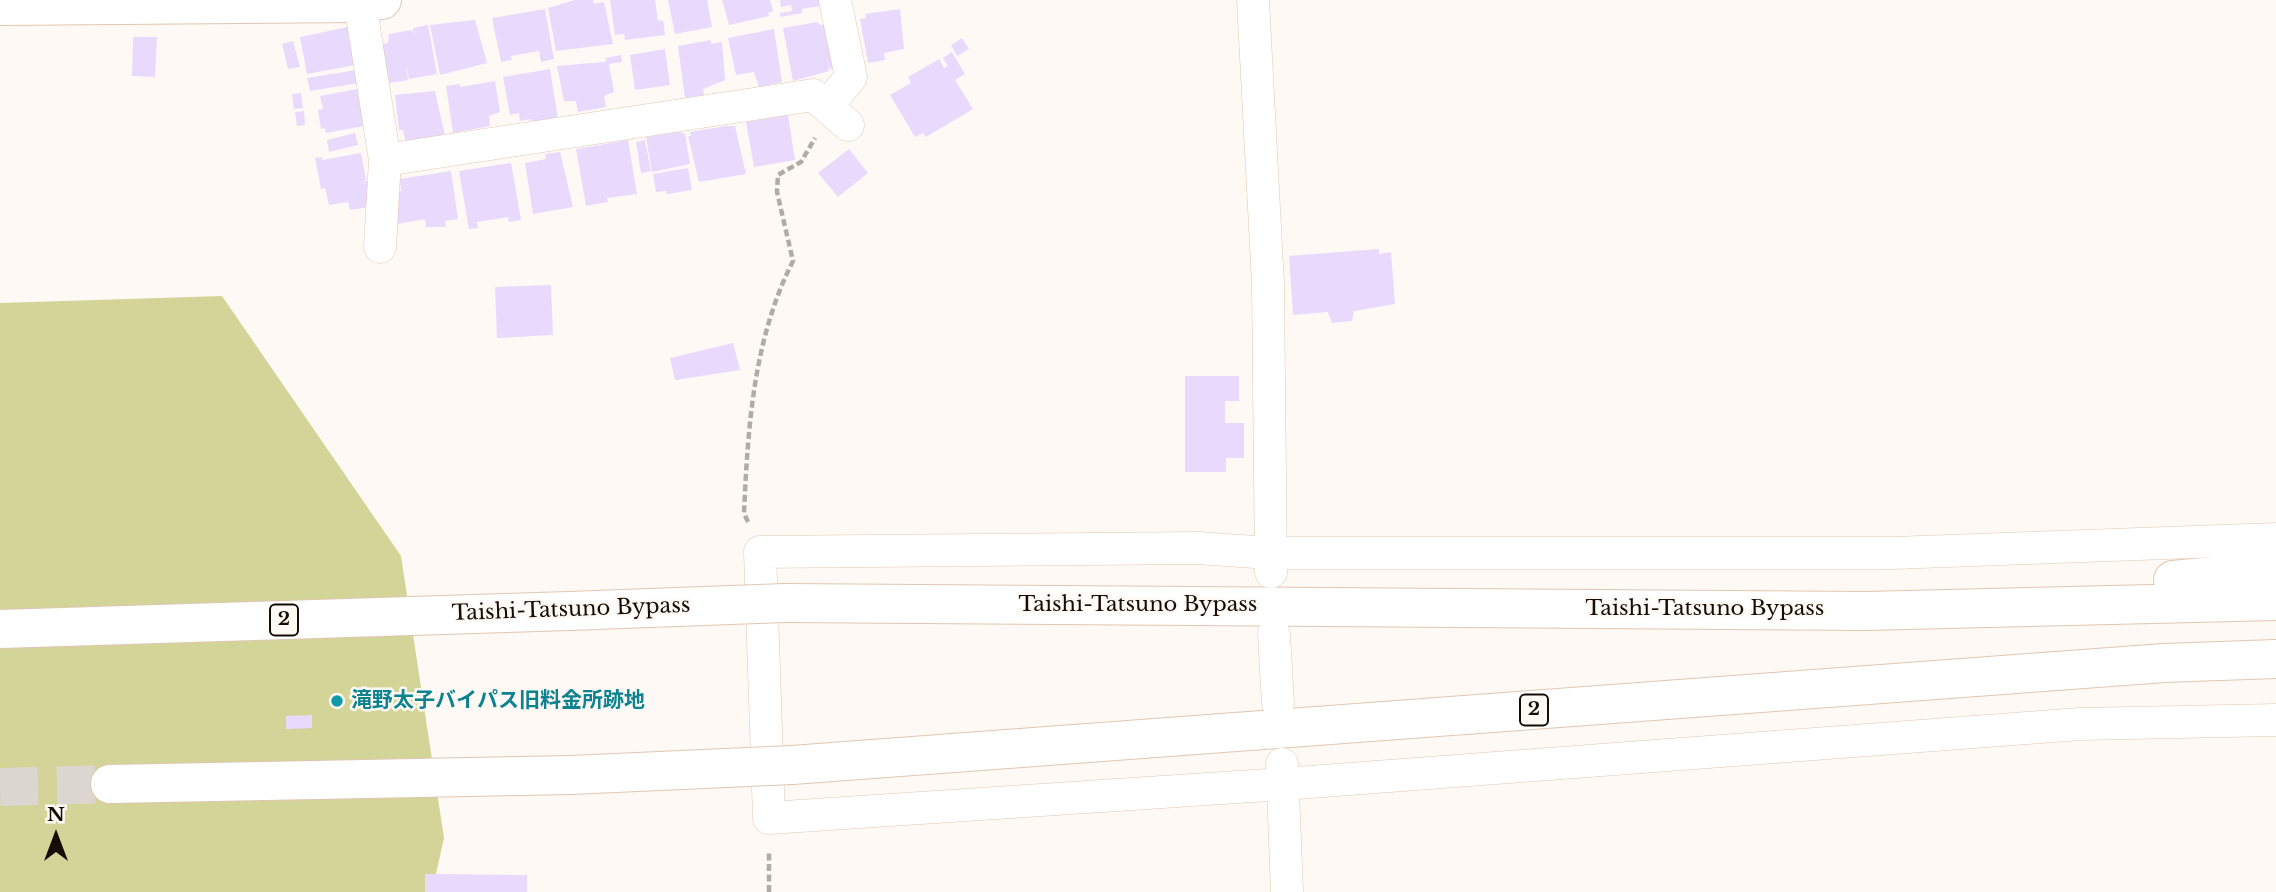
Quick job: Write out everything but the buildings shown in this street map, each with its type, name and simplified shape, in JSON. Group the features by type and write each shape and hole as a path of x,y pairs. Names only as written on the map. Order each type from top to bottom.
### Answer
{"main road":[{"path":"0,6 371,2"},
{"path":"1865,611 2276,570"},
{"name":"Taishi-Tatsuno Bypass","path":"0,629 785,603 1865,611 2276,601"},
{"name":"2","path":"110,784 571,775 792,765 2164,663 2276,659"}],"street":[{"path":"385,160 813,95 836,114 851,77 835,0"},
{"path":"1253,0 1268,285 1270,563"},
{"path":"371,2 385,160 380,247"},
{"path":"2276,539 1893,553 1270,563 1198,548 760,552 769,818 1282,774 2080,724 2276,720"},
{"path":"1274,634 1278,703"},
{"path":"1282,774 1287,892"}],"path":[{"path":"760,552 744,513 749,414 757,368 779,290 793,261 777,192 778,175 801,162 836,114"},
{"path":"769,818 769,892"}],"green space":[{"path":"222,296 401,556 444,838 432,892 0,892 0,303"}],"tunnel":[{"path":"0,787 110,784"}],"place":[{"name":"滝野太子バイパス旧料金所跡地","path":"337,701"}]}
